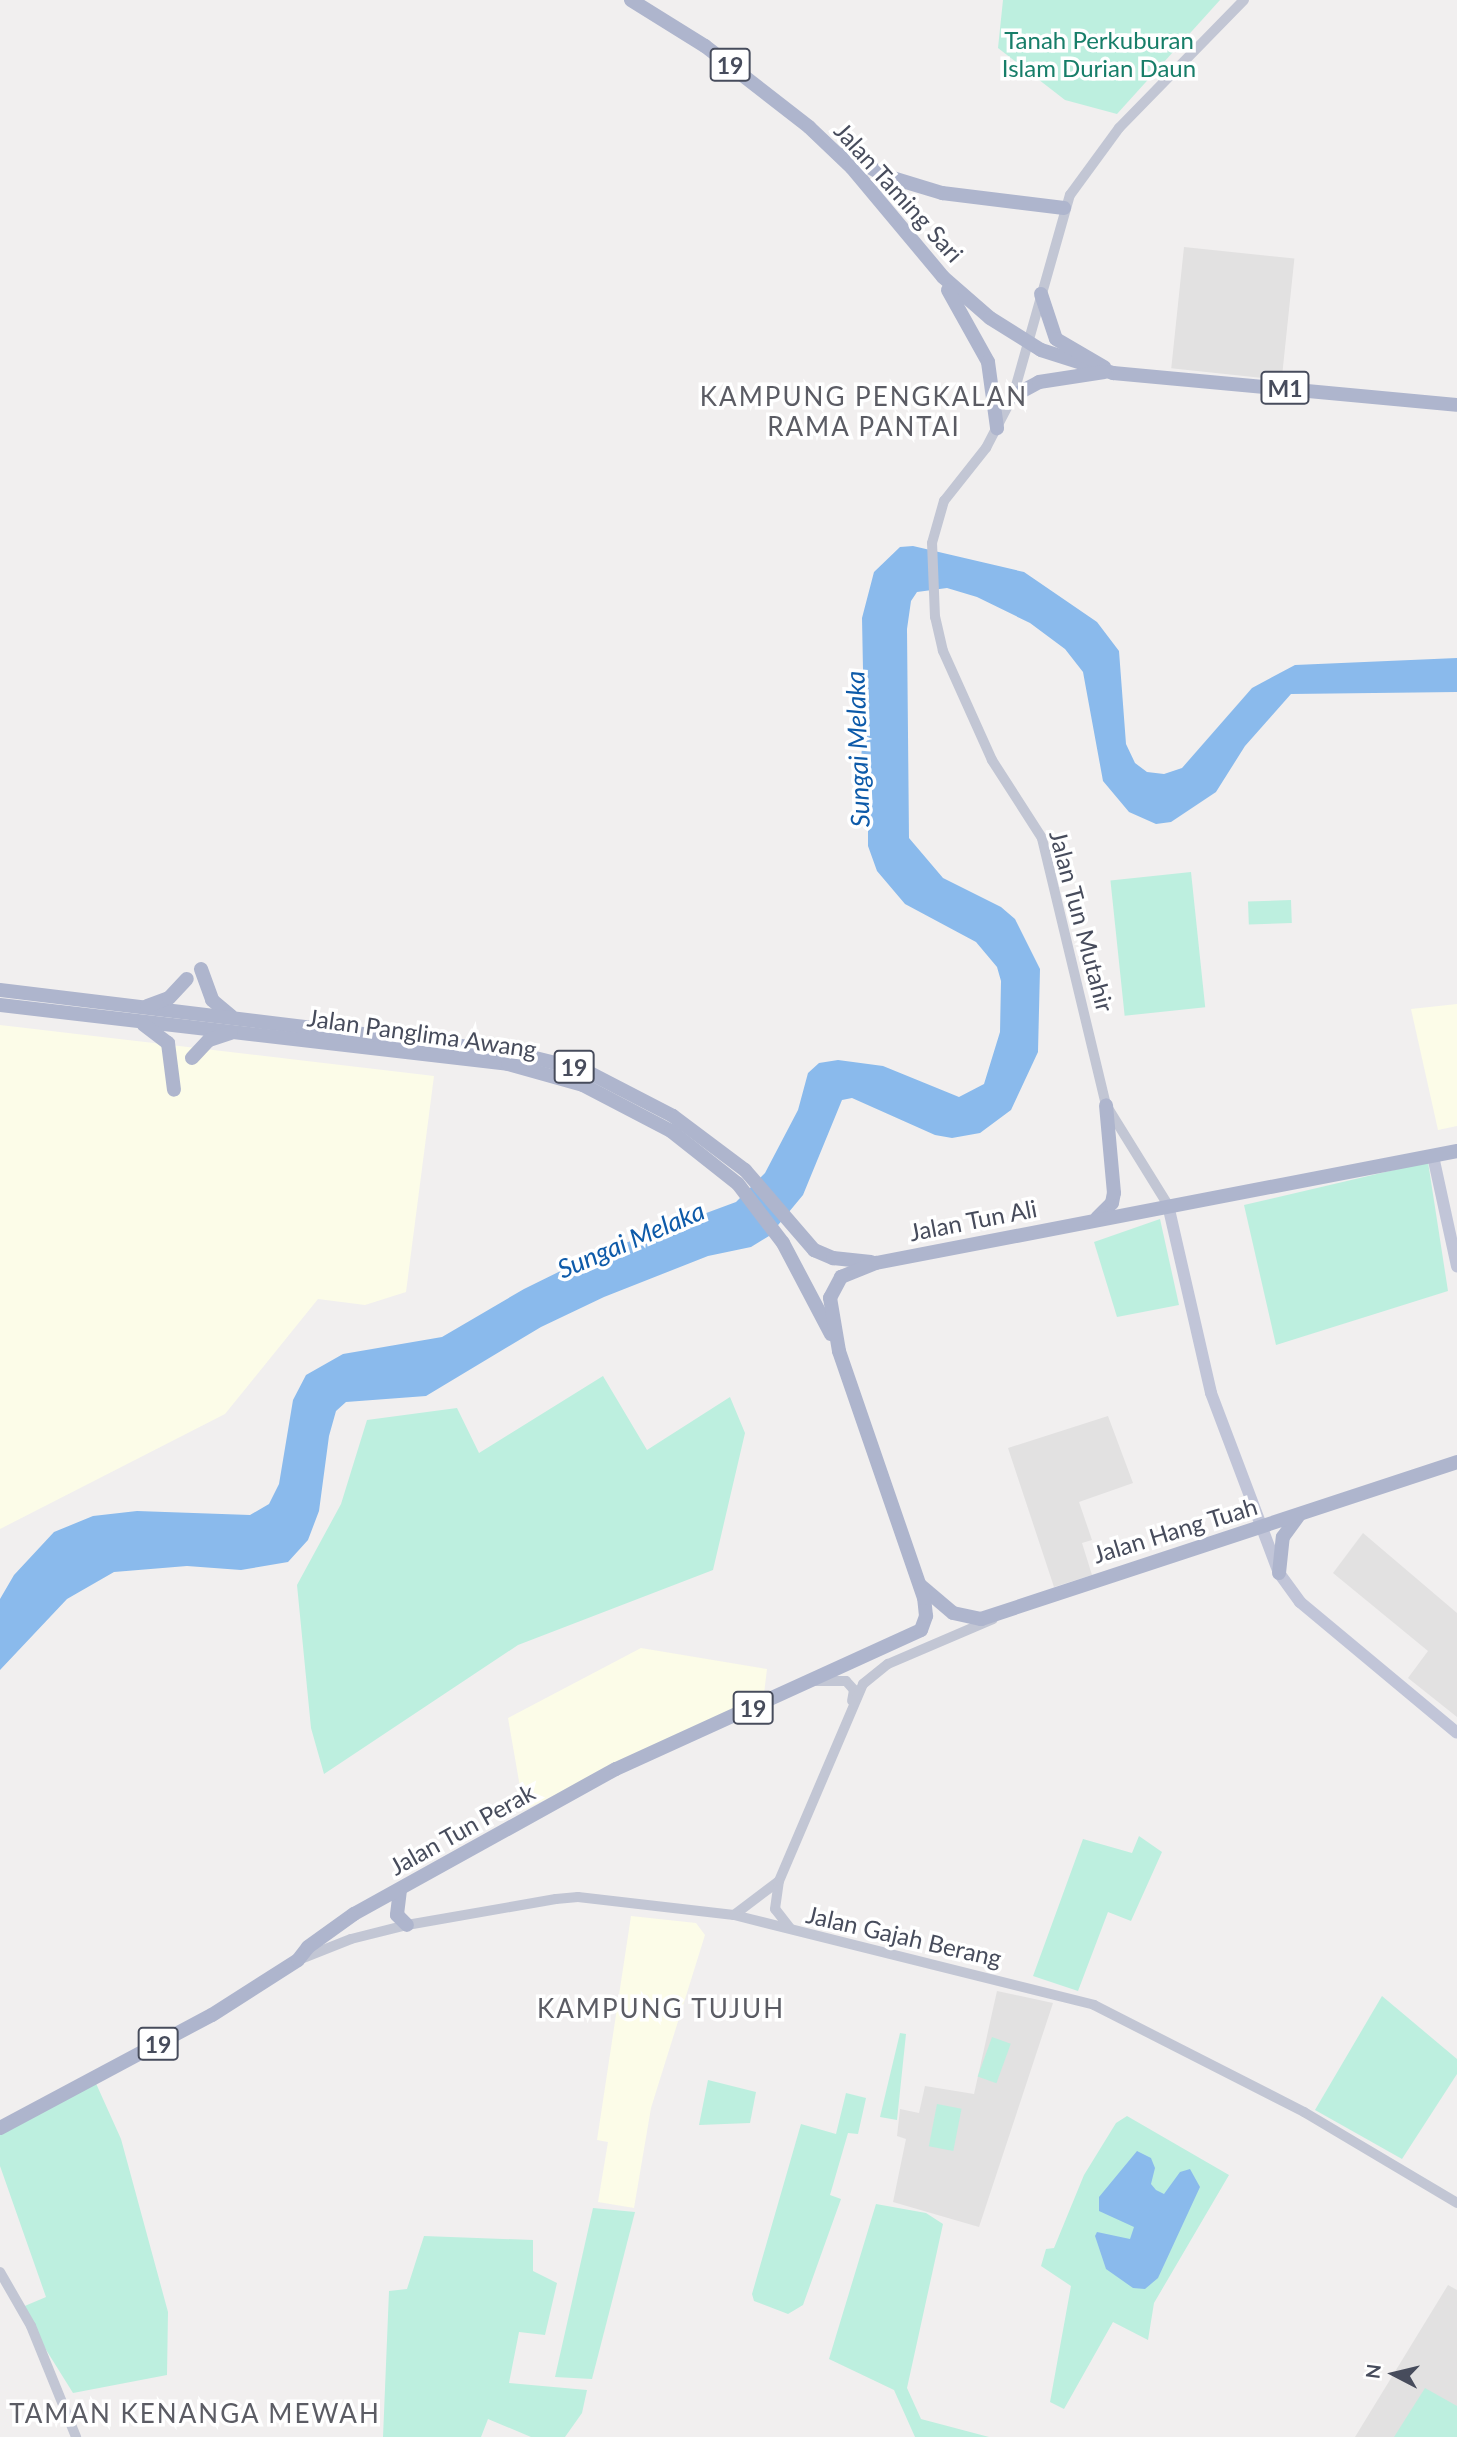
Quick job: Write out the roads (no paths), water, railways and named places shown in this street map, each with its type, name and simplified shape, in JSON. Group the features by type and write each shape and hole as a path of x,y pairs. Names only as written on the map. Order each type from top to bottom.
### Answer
{"main road":[{"name":"Jalan Taming Sari","path":"631,0 705,46 823,139 871,190 929,262 971,303 1028,344"},
{"path":"823,139 863,164 913,186 968,198 1064,208"},
{"path":"929,262 960,307 988,362 997,428"},
{"path":"1041,295 1056,339 1109,372"},
{"name":"M1","path":"1028,344 1109,372 1457,405"},
{"path":"1013,396 1039,382 1109,372"},
{"path":"201,969 212,1000 233,1017"},
{"path":"174,1090 168,1042 138,1015 169,998 187,979"},
{"name":"Jalan Panglima Awang","path":"0,990 239,1031 543,1072 643,1113 742,1178 783,1243 839,1351"},
{"name":"Jalan Panglima Awang","path":"0,1004 138,1015 233,1017 511,1052 584,1070 673,1116 742,1178 792,1230 822,1254 876,1263"},
{"path":"192,1058 209,1040 239,1031"},
{"path":"1096,1219 1105,1213 1114,1193 1106,1105"},
{"name":"Jalan Tun Ali","path":"917,1582 839,1351 831,1308 832,1288 841,1276 876,1263 1457,1151"},
{"path":"1433,1156 1457,1266"},
{"name":"Jalan Tun Mutahir","path":"1168,1205 1211,1393 1279,1573 1300,1602 1457,1734"},
{"name":"Jalan Hang Tuah","path":"917,1582 953,1613 981,1619 1085,1582 1457,1462"},
{"path":"1279,1573 1283,1537 1300,1514"},
{"name":"Jalan Tun Perak","path":"0,2128 212,2015 298,1960 321,1936 616,1769 921,1630 926,1616 917,1582"},
{"path":"400,1890 397,1915 407,1925"}],"street":[{"name":"Jalan Tun Mutahir","path":"1168,1205 1106,1105 1048,853 963,702 943,651 934,594 932,542 944,501 997,428 1013,396 1064,208 1097,153 1244,0"},
{"path":"800,1933 780,1919 775,1909 779,1881 863,1684 888,1664 1004,1612"},
{"path":"813,1681 852,1685 851,1707"},
{"path":"734,1915 779,1881"},
{"name":"Jalan Gajah Berang","path":"298,1960 351,1939 407,1925 578,1897 734,1915 1094,2005 1314,2117 1457,2203"},
{"path":"0,2272 36,2337 76,2437"}],"water":[{"path":"913,546 1024,572 1097,622 1119,651 1126,744 1135,763 1147,772 1164,774 1182,768 1252,688 1295,665 1457,658 1457,692 1291,694 1245,746 1216,792 1171,822 1156,824 1129,812 1103,781 1083,672 1065,649 1030,623 977,597 947,588 917,592 911,601 907,629 909,838 943,878 1001,907 1015,919 1040,969 1038,1052 1011,1110 980,1133 952,1138 935,1135 852,1098 842,1100 803,1195 769,1236 751,1247 708,1256 604,1297 541,1327 426,1396 346,1402 336,1411 329,1436 319,1511 308,1540 288,1562 241,1570 187,1566 114,1572 67,1599 0,1670 0,1599 14,1575 54,1532 93,1516 137,1511 250,1515 269,1504 279,1484 293,1400 306,1375 343,1354 442,1337 524,1289 593,1255 736,1202 765,1173 798,1110 808,1073 819,1063 838,1060 883,1066 959,1097 984,1084 1000,1032 1001,981 997,967 976,942 905,904 877,871 868,846 868,798 860,772 864,722 862,618 874,572 900,547"},
{"path":"1137,2151 1151,2158 1155,2168 1151,2184 1156,2190 1164,2194 1180,2172 1190,2169 1200,2187 1158,2278 1145,2289 1133,2288 1106,2269 1095,2236 1097,2232 1130,2239 1134,2227 1099,2211 1099,2197"}],"district":[{"name":"KAMPUNG PENGKALAN RAMA PANTAI","path":"864,412"},
{"name":"KAMPUNG TUJUH","path":"661,2009"},
{"name":"TAMAN KENANGA MEWAH","path":"195,2414"}],"park label":[{"name":"Tanah Perkuburan Islam Durian Daun","path":"1099,54"}],"water label":[{"name":"Sungai Melaka","path":"858,749"},
{"name":"Sungai Melaka","path":"631,1240"}]}
